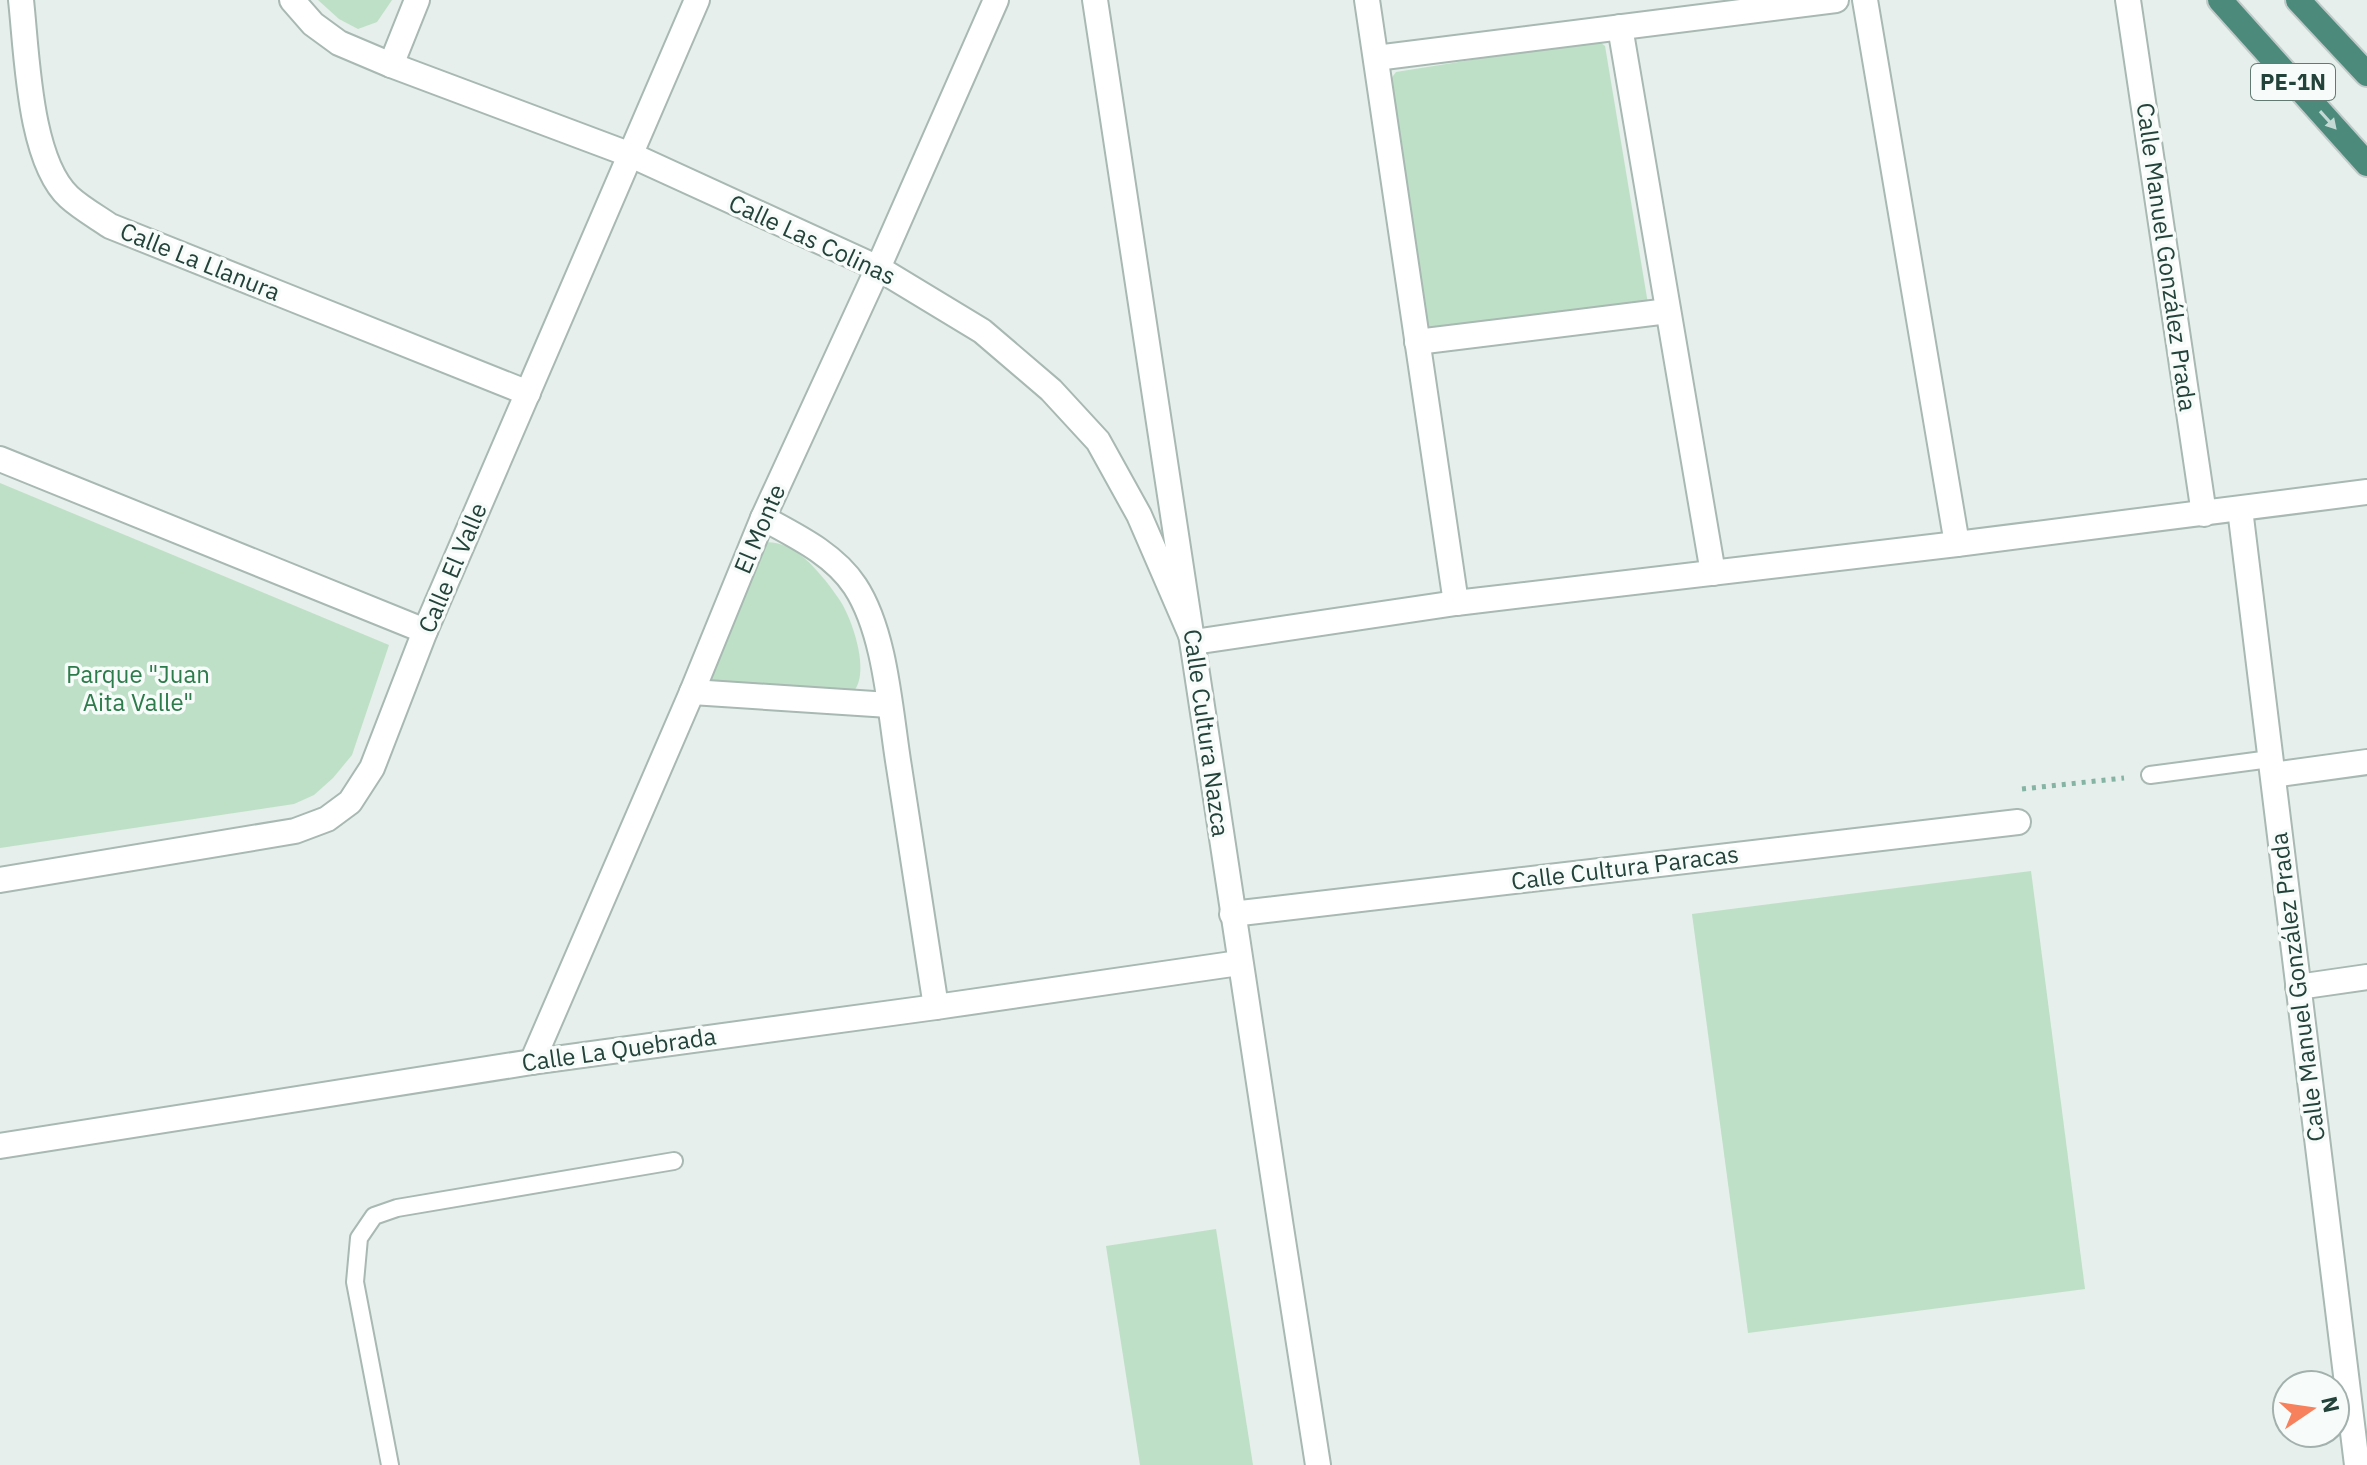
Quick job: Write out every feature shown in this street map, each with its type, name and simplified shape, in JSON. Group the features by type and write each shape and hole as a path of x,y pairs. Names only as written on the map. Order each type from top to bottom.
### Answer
{"highway":[{"name":"PE-1N","path":"2220,0 2367,164"},
{"name":"PE-1N","path":"2298,0 2367,74"}],"street":[{"name":"Calle La Llanura","path":"21,0 36,127 46,165 68,197 110,226 528,393"},
{"name":"Calle Las Colinas","path":"292,0 313,24 339,43 631,155 878,268 982,331 1051,390 1098,441 1139,515 1194,642"},
{"path":"391,65 417,0"},
{"name":"Calle El Valle","path":"0,880 295,831 327,819 350,802 372,768 425,631 697,0"},
{"name":"El Monte","path":"532,1062 692,692 763,518 996,0"},
{"name":"Calle Cultura Nazca","path":"1095,0 1194,642 1239,963 1318,1465"},
{"path":"1367,0 1456,603"},
{"path":"1376,58 1836,0"},
{"path":"1865,0 1957,544"},
{"name":"Calle Manuel González Prada","path":"2128,0 2204,514"},
{"path":"1620,27 1713,573"},
{"path":"1417,342 1668,311"},
{"path":"0,459 425,631"},
{"path":"1194,642 1456,603 2367,492"},
{"name":"Calle Manuel González Prada","path":"2240,509 2357,1465"},
{"path":"763,518 799,537 830,559 845,572 867,607 877,636 889,705 936,1007"},
{"path":"692,692 889,705"},
{"path":"2271,767 2367,762"},
{"name":"Calle Cultura Paracas","path":"1232,914 2018,822"},
{"name":"Calle La Quebrada","path":"0,1146 532,1062 1239,963"},
{"path":"2298,987 2367,977"}],"lane":[{"path":"2150,775 2271,767"},
{"path":"390,1465 355,1282 359,1238 374,1216 397,1208 674,1161"}],"path":[{"path":"2018,822 2013,790 2150,775"}],"green space":[{"path":"318,0 392,0 377,22 358,29 339,19"},
{"path":"1597,40 1605,46 1648,304 1429,331 1390,80 1396,72"},
{"name":"Parque \"Juan Aita Valle\"","path":"0,483 389,645 352,755 333,778 314,795 294,804 0,848"},
{"path":"763,542 781,544 798,553 820,574 839,599 854,632 860,659 858,683 853,692 709,680"},
{"path":"2031,871 2085,1289 1748,1333 1692,914"},
{"path":"1216,1229 1253,1465 1140,1465 1106,1246"}]}
